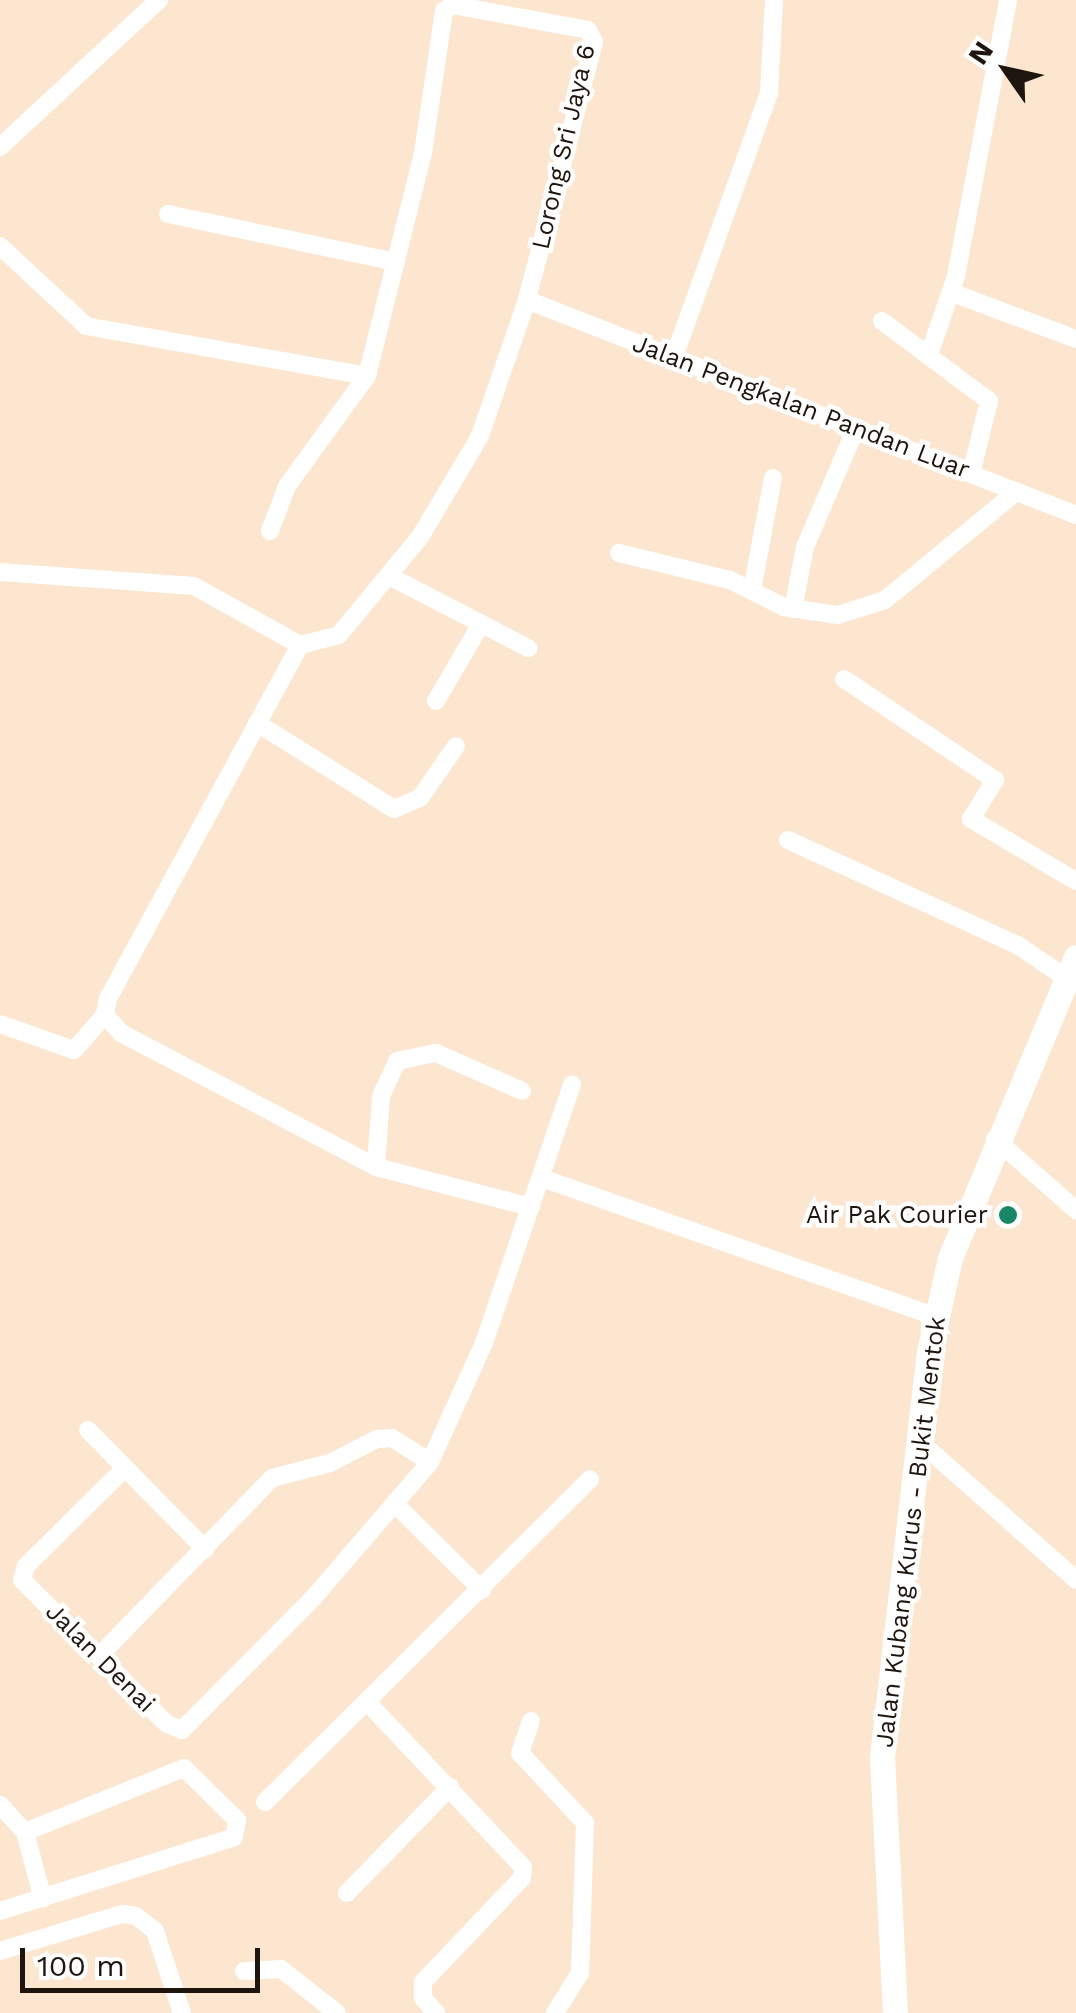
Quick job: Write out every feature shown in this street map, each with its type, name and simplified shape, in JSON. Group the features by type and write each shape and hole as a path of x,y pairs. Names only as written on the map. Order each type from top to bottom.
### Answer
{"main road":[{"name":"Jalan Kubang Kurus - Bukit Mentok","path":"895,2013 882,1757 929,1352 950,1258 995,1139 1069,982"}],"street":[{"path":"0,146 159,0"},
{"path":"674,357 769,93 774,0"},
{"path":"972,474 989,401 931,360 930,352 952,293 1008,0"},
{"name":"Lorong Sri Jaya 6","path":"270,531 287,486 367,376 429,123 444,11 453,5 538,9 583,28 594,42 527,300 464,469 389,576 338,635 300,644"},
{"path":"168,214 396,262"},
{"path":"0,246 86,326 367,376"},
{"path":"952,293 1076,339"},
{"name":"Jalan Pengkalan Pandan Luar","path":"527,300 1076,515"},
{"path":"882,321 930,352"},
{"path":"793,609 806,547 856,428"},
{"path":"752,590 773,478"},
{"path":"619,553 752,590 793,609 838,615 884,600 1016,492"},
{"path":"0,572 194,586 300,644 88,1041 74,1050 0,1024"},
{"path":"389,576 528,648"},
{"path":"436,700 481,624"},
{"path":"844,679 994,780 970,819 1076,881"},
{"path":"257,723 394,809 420,798 456,746"},
{"path":"788,840 1019,946 1069,982"},
{"path":"102,1019 376,1167 531,1207"},
{"path":"376,1167 381,1096 396,1061 436,1053 522,1091"},
{"path":"482,1590 396,1506 430,1462 484,1344 572,1085"},
{"path":"995,1139 1076,1210"},
{"path":"542,1178 935,1321"},
{"path":"88,1430 205,1548"},
{"path":"100,1656 281,1473 330,1463 366,1442 392,1438 430,1462"},
{"path":"918,1440 1076,1580"},
{"name":"Jalan Denai","path":"124,1469 22,1571 24,1583 167,1724 190,1726 396,1506"},
{"path":"264,1802 590,1479"},
{"path":"367,1702 517,1855 524,1873 422,1982 423,1998 436,2013"},
{"path":"531,1721 520,1753 584,1823 580,1973 555,2013"},
{"path":"0,1912 234,1837 237,1820 184,1768 25,1832"},
{"path":"347,1893 450,1787"},
{"path":"0,1805 25,1832 42,1898"},
{"path":"0,1950 122,1914 136,1916 155,1931 182,2013"},
{"path":"244,1970 281,1968 337,2013"}],"place":[{"name":"Air Pak Courier","path":"1008,1215"}]}
